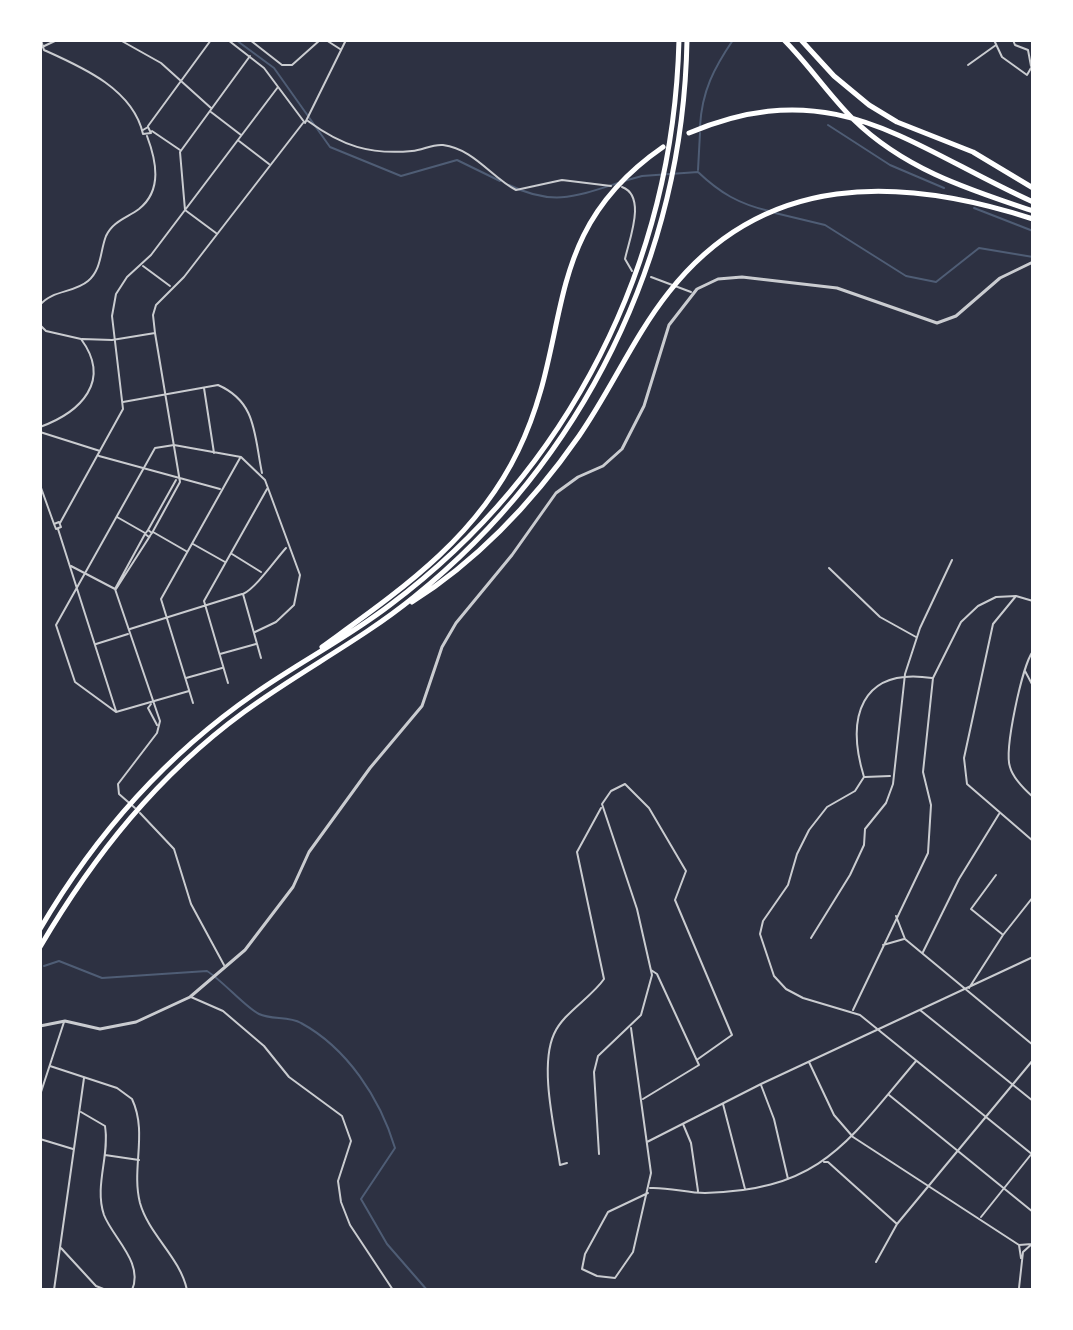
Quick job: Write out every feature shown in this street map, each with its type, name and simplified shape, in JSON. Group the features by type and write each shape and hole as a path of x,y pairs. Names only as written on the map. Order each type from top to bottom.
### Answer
{"highway":[{"path":"302,661 388,607 453,553 515,487 579,396 625,305 651,230 672,136 679,40"},
{"path":"381,622 445,571 502,514 563,437 606,365 639,291 664,213 680,134 687,40"},
{"path":"784,40 862,128 926,171 1033,211"},
{"path":"801,40 834,76 869,105 897,122 973,152 1033,188"},
{"path":"689,133 726,119 766,110 805,109 844,115 893,131 1033,202"},
{"path":"40,929 67,883 152,781 235,708 418,577 462,535 509,469 534,412 564,284 582,238 616,188 663,147"},
{"path":"40,947 75,888 120,828 182,763 246,711 432,589 528,501 584,429 669,292 703,256 741,228 805,200 875,189 945,195 1033,219"}],"street":[{"path":"41,40 42,48"},
{"path":"42,48 57,40"},
{"path":"120,40 161,63 242,135"},
{"path":"145,128 211,40"},
{"path":"228,40 264,68 301,116 303,123"},
{"path":"250,40 282,65 292,65 320,40"},
{"path":"326,40 341,49"},
{"path":"346,40 306,115 308,121 328,137 353,149 413,151 444,145 475,157 516,190 562,180 611,186"},
{"path":"968,65 997,41 1002,57 1027,75 1032,68 1028,50 1015,45 1013,40"},
{"path":"40,305 45,299 86,283 95,274 106,237 114,224 141,208 156,180 155,158 145,128 117,92 87,69 42,48"},
{"path":"185,210 181,151 250,56"},
{"path":"58,529 123,409 112,340 116,294 127,277 143,265 278,87"},
{"path":"301,116 306,115"},
{"path":"115,589 121,587 180,482 155,333 153,315 156,305 303,123 308,121"},
{"path":"145,128 181,151"},
{"path":"147,136 151,130"},
{"path":"238,141 270,165"},
{"path":"622,187 632,193 635,203 625,259 632,271"},
{"path":"185,210 217,233"},
{"path":"40,1026 65,1021 100,1029 122,1026 190,997 255,938 293,887 309,852 370,768 422,706 442,647 456,623 512,555 556,493 578,477 603,466 622,449 644,406 669,325 692,293 712,281 732,277 837,288 940,323 964,311 1000,278 1033,262"},
{"path":"143,265 172,288"},
{"path":"651,277 692,293"},
{"path":"40,325 46,331 81,339 112,340 155,333"},
{"path":"40,427 62,419 77,407 92,384 95,361 81,339"},
{"path":"121,403 218,385 246,403 262,477 286,547 300,575 294,605 276,622 255,632"},
{"path":"204,387 214,453"},
{"path":"40,432 101,451"},
{"path":"116,712 75,682 56,625 155,448 174,445 241,457 262,477"},
{"path":"98,456 221,489"},
{"path":"193,703 161,599 241,457"},
{"path":"40,485 71,566 116,712"},
{"path":"228,683 205,605 267,489"},
{"path":"116,516 187,552"},
{"path":"54,524 60,523"},
{"path":"192,543 226,562"},
{"path":"128,629 253,589 262,573 286,547"},
{"path":"231,553 262,573"},
{"path":"811,938 850,875 864,845 865,829 886,803 893,776 905,674 917,637 952,560"},
{"path":"71,566 115,589 151,703 156,706 159,727 120,779 118,789 121,796 174,849 191,904 225,967"},
{"path":"829,568 880,617 917,637"},
{"path":"243,594 261,658"},
{"path":"1016,596 993,624 964,758 967,784 1033,841"},
{"path":"852,1012 928,853 931,805 923,772 933,678 961,622 978,606 996,597 1016,596 1033,601"},
{"path":"95,644 129,634"},
{"path":"218,654 257,643"},
{"path":"1032,794 1010,769 1007,748 1025,670 1033,651"},
{"path":"185,679 222,668"},
{"path":"1025,670 1033,686"},
{"path":"933,678 905,674 886,679 862,705 855,723 855,748 864,777 855,791 827,807 809,830 797,854 788,885 763,921 760,934 774,976 786,989 803,998 852,1012 1033,1154 980,1218"},
{"path":"116,712 189,691"},
{"path":"151,703 148,708 152,722 159,727"},
{"path":"864,777 893,776"},
{"path":"599,1154 596,1064 606,1046 641,1015 650,969 637,909 603,806 603,799 625,784 649,808 686,871 675,900 732,1035 698,1059"},
{"path":"567,1163 560,1165 549,1088 550,1049 554,1033 604,979 577,852 591,821 603,806"},
{"path":"923,952 959,879 999,813"},
{"path":"1028,838 1033,836"},
{"path":"996,875 971,909 1003,935"},
{"path":"968,989 1003,935 1033,897"},
{"path":"1029,902 1033,905"},
{"path":"896,916 905,939 1033,1045"},
{"path":"882,945 905,939"},
{"path":"647,1142 761,1084 1033,957"},
{"path":"642,1100 699,1065 657,974 650,969"},
{"path":"190,997 223,1011 264,1046 289,1077 342,1116 351,1141 338,1181 341,1202 350,1225 393,1290"},
{"path":"920,1009 1033,1101"},
{"path":"40,1095 65,1021"},
{"path":"630,1025 647,1142 648,1190 633,1252 623,1272 615,1278 597,1276 582,1269 585,1254 608,1212 648,1190 698,1193 745,1189 788,1179 823,1162 853,1137 916,1061"},
{"path":"876,1262 897,1224 1033,1060"},
{"path":"809,1061 834,1115 853,1137 1019,1245 1033,1244"},
{"path":"50,1066 117,1088 132,1099 140,1130 137,1187 141,1207 184,1276 187,1290"},
{"path":"54,1290 84,1077"},
{"path":"761,1084 774,1119 788,1179"},
{"path":"888,1094 1033,1212"},
{"path":"722,1103 733,1132 745,1189"},
{"path":"80,1111 105,1126 102,1206 130,1258 135,1282 132,1290"},
{"path":"683,1124 691,1143 698,1193"},
{"path":"40,1139 75,1149"},
{"path":"104,1154 139,1160"},
{"path":"823,1162 828,1162 897,1224"},
{"path":"1022,1259 1033,1244"},
{"path":"1019,1245 1022,1259 1019,1288"},
{"path":"60,1247 96,1288 106,1290"}],"waterway":[{"path":"236,40 274,68 330,147 401,176 457,160 500,181"},
{"path":"700,126 710,80 733,40"},
{"path":"828,125 890,165 944,188"},
{"path":"698,170 700,133"},
{"path":"624,181 642,176 698,172 730,197 769,211"},
{"path":"509,185 538,196 564,197 618,183"},
{"path":"974,208 1033,231"},
{"path":"775,213 825,225 906,276 936,282 979,248 1033,257"},
{"path":"44,966 59,961 102,978 207,971 254,1011 264,1016 296,1021 318,1033 360,1076 389,1129 395,1148 361,1199 387,1244 427,1290"}]}
